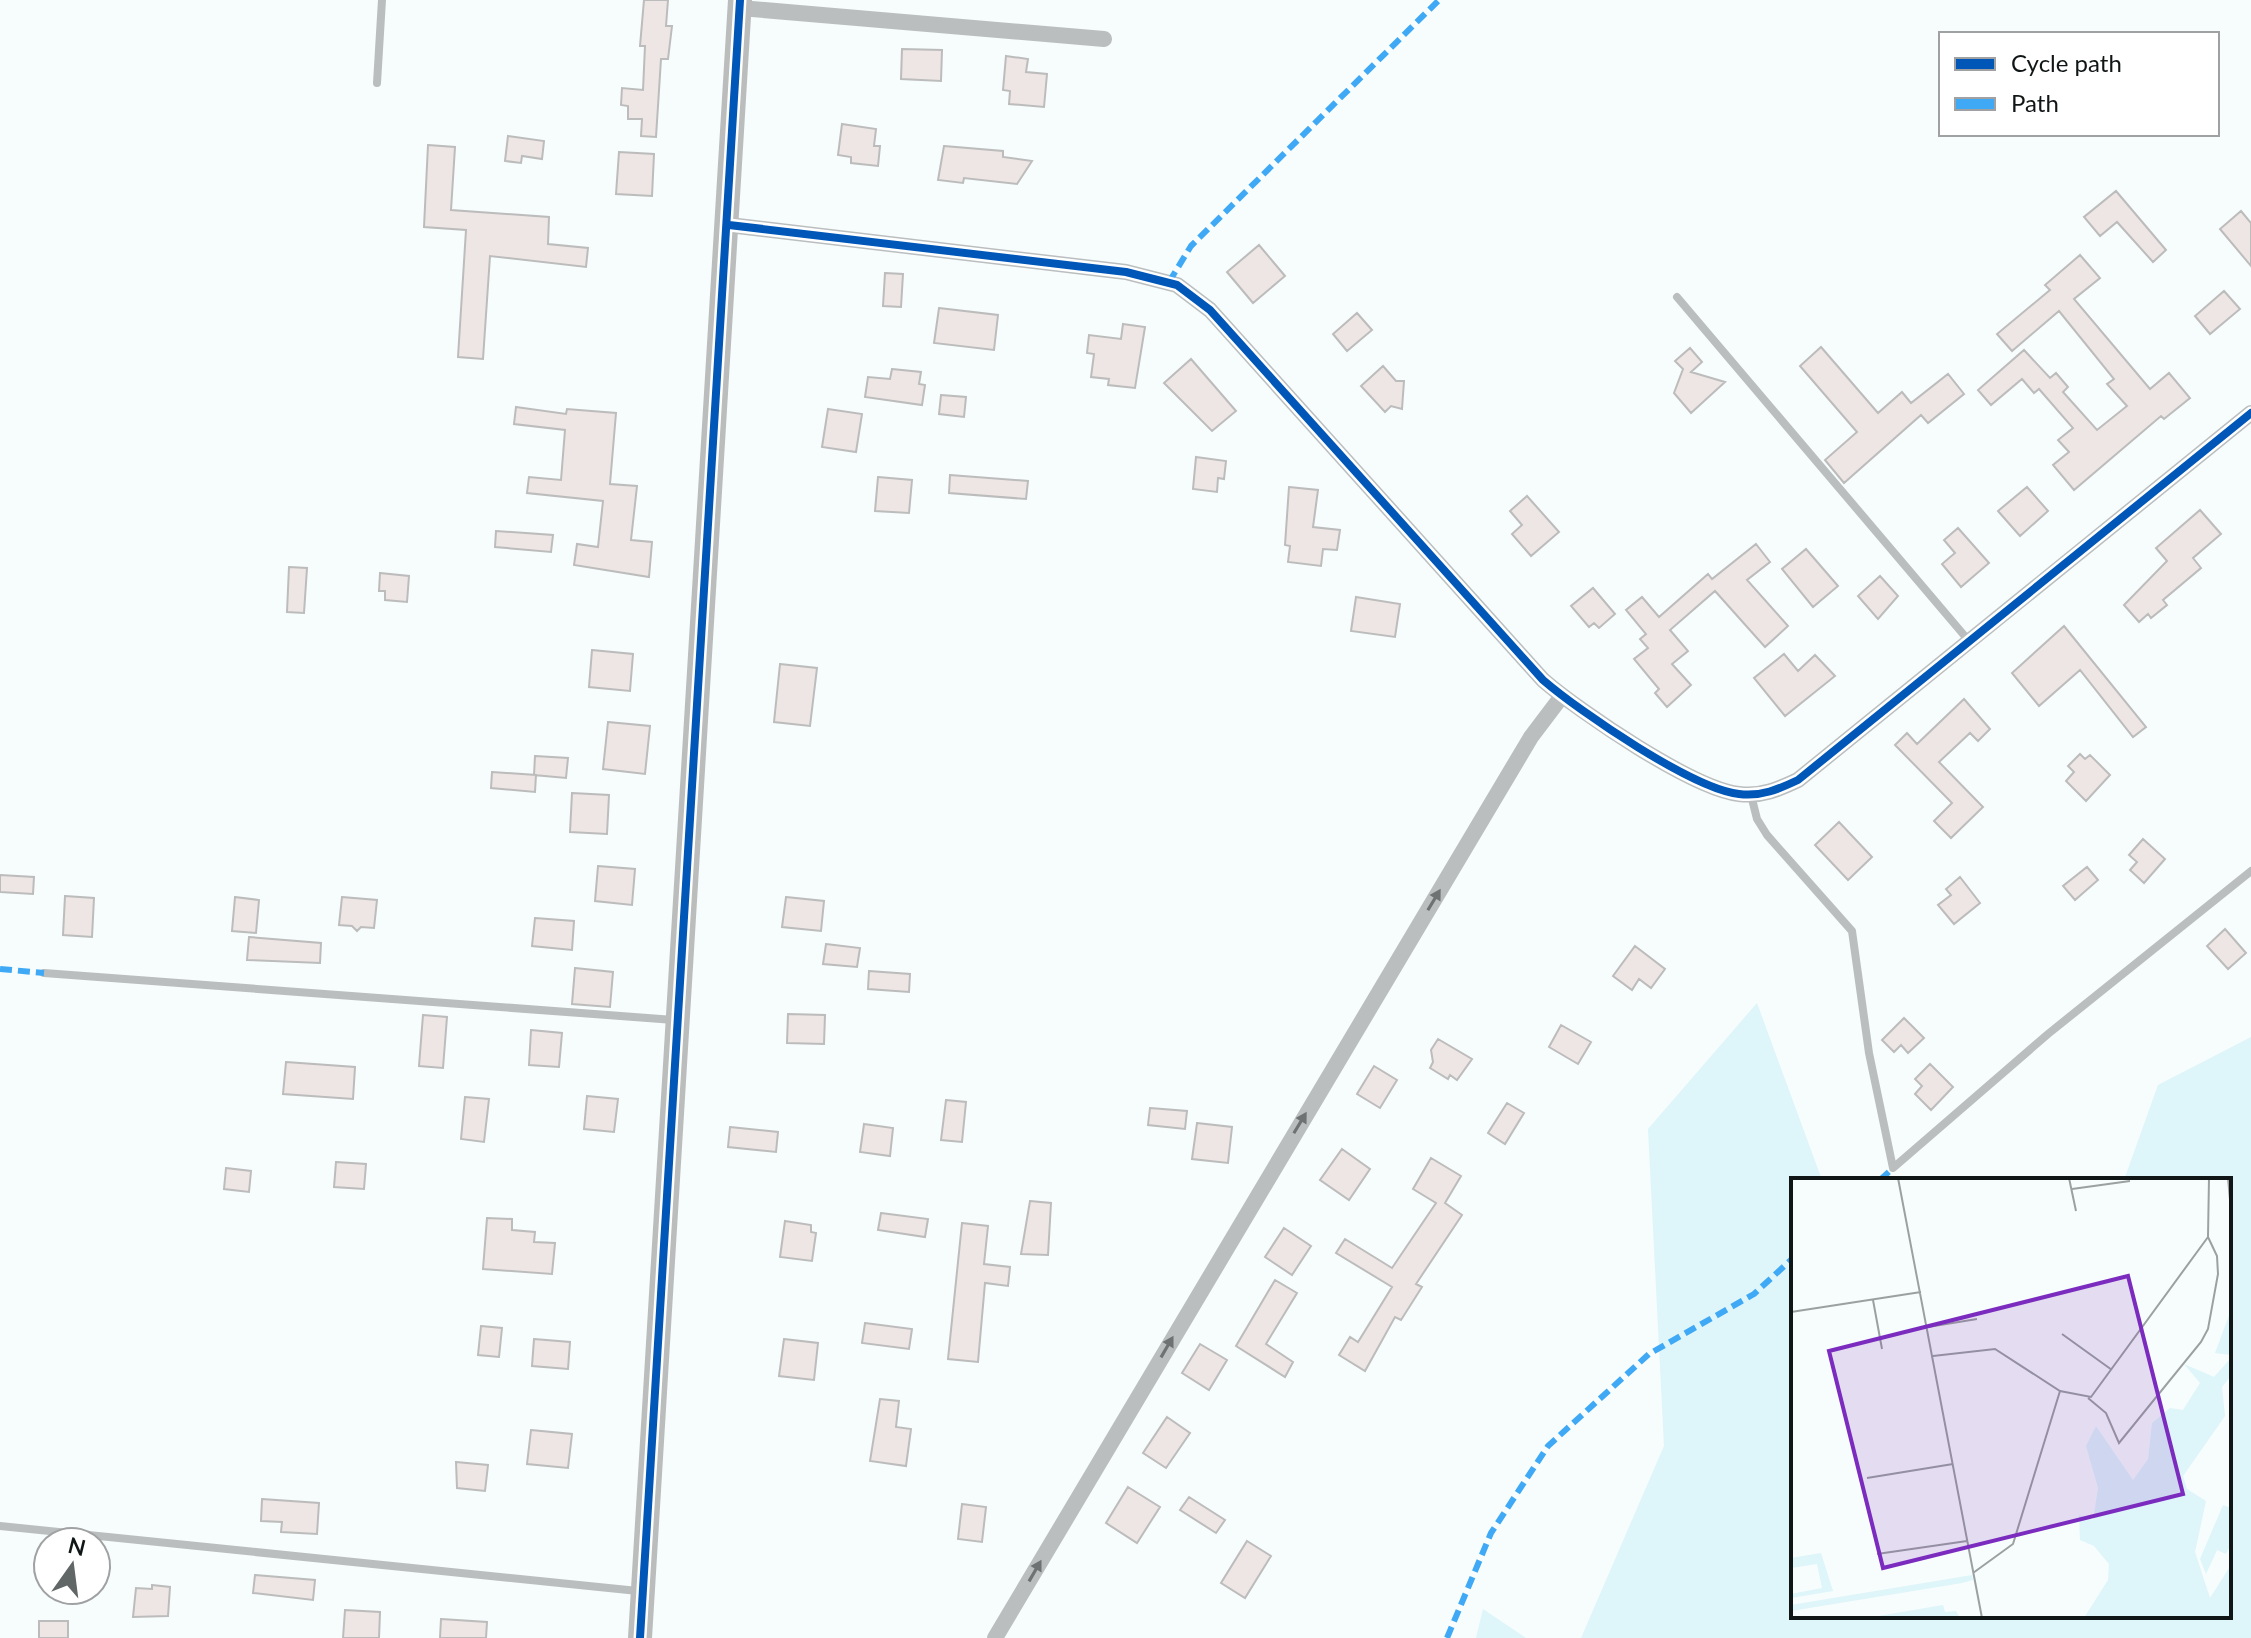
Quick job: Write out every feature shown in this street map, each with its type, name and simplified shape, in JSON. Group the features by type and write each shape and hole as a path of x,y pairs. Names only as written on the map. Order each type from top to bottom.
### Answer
{"street":[{"path":"640,1638 729,225 740,4 1104,39"},
{"path":"729,225 1126,272 1177,285 1210,310 1521,658 1562,696 1702,783 1751,795 1772,792 1798,780 2251,413"},
{"path":"995,1638 1531,737 1562,696"}],"lane":[{"path":"377,83 382,0"},
{"path":"1677,297 1970,642"},
{"path":"1751,795 1757,819 1767,835 1852,931 1869,1053 1893,1168 2048,1034 2251,871"},
{"path":"44,973 680,1021"},
{"path":"0,1526 643,1592"}],"shaded area":[{"path":"1757,1003 1821,1178 1791,1178 1791,1618 2231,1618 2231,1178 2125,1178 2158,1085 2251,1037 2251,1638 1581,1638 1664,1446 1648,1129"},
{"path":"1483,1609 1526,1638 1476,1638"}],"building":[{"path":"644,0 668,0 666,26 672,26 668,59 661,59 656,137 641,136 642,119 628,119 628,106 621,105 622,88 643,90 645,46 640,46"},
{"path":"902,49 942,50 941,81 901,79"},
{"path":"1006,56 1028,59 1026,72 1047,74 1044,107 1009,104 1010,91 1003,90"},
{"path":"842,124 876,129 874,146 880,146 878,166 851,163 851,157 838,155"},
{"path":"508,136 544,141 542,159 522,156 521,163 505,161"},
{"path":"428,145 455,147 451,210 549,217 548,244 588,248 586,267 490,256 483,359 458,357 466,230 424,227"},
{"path":"944,146 1003,151 1003,157 1032,161 1017,184 964,178 963,183 938,180"},
{"path":"619,152 654,154 652,196 616,194"},
{"path":"2116,191 2166,250 2153,262 2117,222 2100,236 2084,217"},
{"path":"2241,211 2251,223 2251,266 2220,229"},
{"path":"1259,245 1285,276 1253,303 1227,272"},
{"path":"2080,255 2100,278 2074,299 2150,389 2169,373 2190,398 2164,419 2161,416 2074,490 2053,465 2069,452 2058,440 2073,428 2039,389 2034,393 2022,379 1991,405 1978,390 2024,350 2050,378 2056,373 2068,387 2063,392 2097,430 2127,406 2107,384 2114,379 2059,311 2012,351 1997,334 2050,290 2045,285"},
{"path":"885,273 903,274 901,307 883,306"},
{"path":"2224,291 2240,309 2210,334 2195,316"},
{"path":"939,308 998,315 994,350 934,343"},
{"path":"1357,313 1372,330 1347,351 1333,334"},
{"path":"1123,324 1145,327 1135,388 1108,385 1109,379 1091,377 1094,354 1087,353 1089,335 1121,339"},
{"path":"1821,347 1878,413 1902,392 1911,403 1948,374 1964,394 1928,423 1921,415 1844,483 1825,460 1857,432 1800,366"},
{"path":"1690,348 1702,362 1691,372 1725,382 1691,413 1674,393 1683,369 1675,361"},
{"path":"1191,359 1236,411 1212,431 1164,383"},
{"path":"1383,366 1396,381 1404,381 1402,409 1391,406 1385,412 1361,386"},
{"path":"892,369 921,372 919,384 925,385 922,405 865,397 868,377 890,379"},
{"path":"941,395 966,397 964,417 939,414"},
{"path":"516,407 566,414 567,409 616,413 610,484 637,486 631,540 652,542 649,577 574,565 577,544 598,547 603,501 527,493 529,477 561,480 565,430 514,424"},
{"path":"828,409 862,414 856,452 822,447"},
{"path":"1196,457 1226,461 1224,479 1218,478 1217,492 1193,489"},
{"path":"950,475 1028,481 1026,499 949,493"},
{"path":"878,477 912,480 909,513 875,511"},
{"path":"1289,487 1318,490 1313,527 1340,530 1337,550 1323,549 1321,566 1288,562 1290,546 1285,545"},
{"path":"2027,487 2048,511 2020,536 1998,511"},
{"path":"1527,496 1559,532 1531,556 1512,534 1522,525 1510,511"},
{"path":"2200,510 2221,534 2193,558 2201,568 2163,600 2167,605 2151,618 2148,614 2139,622 2124,605 2167,561 2156,548"},
{"path":"1958,528 1989,563 1961,587 1942,564 1955,553 1944,540"},
{"path":"496,531 553,535 551,552 495,547"},
{"path":"1756,544 1770,562 1747,580 1788,626 1765,647 1715,591 1670,630 1688,651 1672,664 1691,685 1667,707 1655,693 1659,689 1634,659 1648,648 1640,639 1646,634 1626,610 1642,597 1659,617 1708,574 1712,579"},
{"path":"1806,549 1838,586 1813,607 1782,569"},
{"path":"289,567 307,568 304,613 287,612"},
{"path":"380,573 409,576 407,602 385,600 385,591 379,591"},
{"path":"1880,576 1898,596 1878,619 1858,596"},
{"path":"1593,588 1615,614 1599,628 1594,623 1589,627 1571,606"},
{"path":"1356,597 1400,604 1395,637 1351,631"},
{"path":"2064,626 2146,727 2133,737 2080,670 2039,706 2012,673"},
{"path":"592,650 633,654 630,691 589,687"},
{"path":"1784,654 1798,671 1815,655 1835,676 1785,716 1754,678"},
{"path":"780,664 817,668 810,726 774,722"},
{"path":"1964,699 1990,729 1978,741 1970,733 1939,762 1983,807 1951,838 1934,821 1952,803 1895,745 1907,733 1917,744"},
{"path":"608,722 650,726 645,774 603,769"},
{"path":"2080,754 2085,759 2090,755 2110,775 2086,801 2066,781 2074,772 2068,766"},
{"path":"535,756 568,758 566,778 534,775"},
{"path":"492,772 536,775 535,792 491,788"},
{"path":"572,793 609,795 607,834 570,832"},
{"path":"1839,822 1872,857 1848,880 1815,845"},
{"path":"2143,839 2165,859 2144,883 2130,870 2137,862 2129,855"},
{"path":"598,866 635,869 632,905 595,901"},
{"path":"2087,867 2098,880 2075,900 2063,886"},
{"path":"0,875 34,877 33,894 0,892"},
{"path":"1960,877 1980,903 1954,924 1938,905 1951,895 1946,889"},
{"path":"65,896 94,898 92,937 63,935"},
{"path":"235,897 259,900 256,933 232,931"},
{"path":"342,897 377,900 374,928 361,927 357,931 352,926 339,925"},
{"path":"786,897 824,901 821,931 782,927"},
{"path":"535,918 574,921 572,950 532,946"},
{"path":"2225,929 2246,953 2228,969 2207,946"},
{"path":"249,937 321,943 320,963 247,960"},
{"path":"826,944 860,948 857,967 823,964"},
{"path":"1635,946 1665,969 1651,988 1639,979 1632,990 1613,976"},
{"path":"575,968 613,972 610,1007 572,1004"},
{"path":"869,971 910,974 909,992 868,989"},
{"path":"788,1014 825,1015 824,1044 787,1043"},
{"path":"423,1015 447,1017 443,1068 419,1066"},
{"path":"1904,1018 1924,1038 1908,1053 1901,1045 1894,1052 1882,1040"},
{"path":"1561,1025 1591,1042 1578,1064 1549,1047"},
{"path":"531,1030 562,1033 559,1067 529,1065"},
{"path":"1438,1039 1472,1059 1457,1080 1450,1075 1448,1079 1430,1068 1433,1062 1431,1050"},
{"path":"286,1062 355,1067 353,1099 283,1094"},
{"path":"1930,1064 1953,1087 1931,1110 1915,1094 1922,1086 1915,1079"},
{"path":"1374,1066 1397,1080 1380,1108 1357,1094"},
{"path":"587,1096 618,1099 614,1132 584,1129"},
{"path":"465,1097 489,1099 484,1142 461,1139"},
{"path":"946,1100 966,1102 962,1142 941,1140"},
{"path":"1507,1103 1524,1113 1505,1144 1488,1133"},
{"path":"1150,1108 1187,1111 1185,1129 1148,1125"},
{"path":"1197,1123 1232,1127 1228,1163 1192,1159"},
{"path":"864,1124 893,1128 890,1156 860,1152"},
{"path":"730,1127 778,1132 776,1152 728,1147"},
{"path":"1342,1149 1370,1169 1349,1200 1320,1180"},
{"path":"1431,1158 1461,1176 1445,1203 1462,1215 1416,1284 1422,1287 1401,1320 1395,1317 1365,1371 1339,1355 1350,1337 1358,1342 1392,1287 1336,1253 1345,1239 1392,1268 1436,1203 1413,1189"},
{"path":"336,1162 366,1164 364,1189 334,1187"},
{"path":"226,1168 251,1171 249,1192 224,1189"},
{"path":"1030,1201 1051,1203 1048,1255 1021,1254"},
{"path":"881,1213 928,1219 925,1237 878,1230"},
{"path":"487,1218 512,1219 512,1230 535,1232 534,1242 555,1243 552,1274 483,1269"},
{"path":"785,1221 811,1225 811,1232 816,1233 812,1261 780,1257"},
{"path":"962,1223 988,1226 984,1264 1010,1267 1008,1286 985,1283 978,1362 948,1359"},
{"path":"1284,1228 1311,1246 1292,1275 1265,1257"},
{"path":"1275,1280 1297,1293 1266,1344 1293,1362 1285,1377 1236,1346"},
{"path":"865,1323 912,1329 909,1349 862,1343"},
{"path":"481,1326 502,1328 499,1357 478,1355"},
{"path":"534,1339 570,1342 568,1369 532,1366"},
{"path":"784,1339 818,1343 814,1380 779,1376"},
{"path":"1200,1344 1227,1360 1209,1390 1182,1373"},
{"path":"880,1399 899,1401 896,1427 911,1429 906,1466 870,1461"},
{"path":"1167,1417 1190,1433 1166,1468 1143,1453"},
{"path":"531,1430 572,1434 568,1468 527,1464"},
{"path":"456,1462 488,1465 485,1491 457,1488"},
{"path":"1128,1487 1160,1507 1137,1543 1106,1523"},
{"path":"1189,1497 1225,1520 1216,1533 1180,1510"},
{"path":"262,1499 319,1503 317,1534 281,1532 282,1522 261,1521"},
{"path":"962,1504 986,1507 982,1542 958,1539"},
{"path":"1247,1541 1271,1556 1245,1598 1221,1583"},
{"path":"255,1575 315,1580 313,1600 253,1593"},
{"path":"152,1585 170,1587 168,1616 133,1617 136,1588 152,1589"},
{"path":"345,1610 380,1612 379,1638 343,1638"},
{"path":"441,1619 487,1622 486,1638 440,1638"},
{"path":"39,1621 68,1621 68,1638 39,1638"}],"marked path":[{"path":"1169,282 1191,246 1439,0"},
{"path":"0,969 44,973"},
{"path":"1882,1178 1893,1168"},
{"path":"1447,1638 1491,1533 1548,1446 1649,1354 1754,1294 1791,1260"}],"cycle path":[{"path":"640,1638 740,0"},
{"path":"729,225 1126,272 1177,285 1210,310 1543,680 1609,729 1667,764 1719,789 1747,795 1777,789 1798,780 2251,413"}]}
